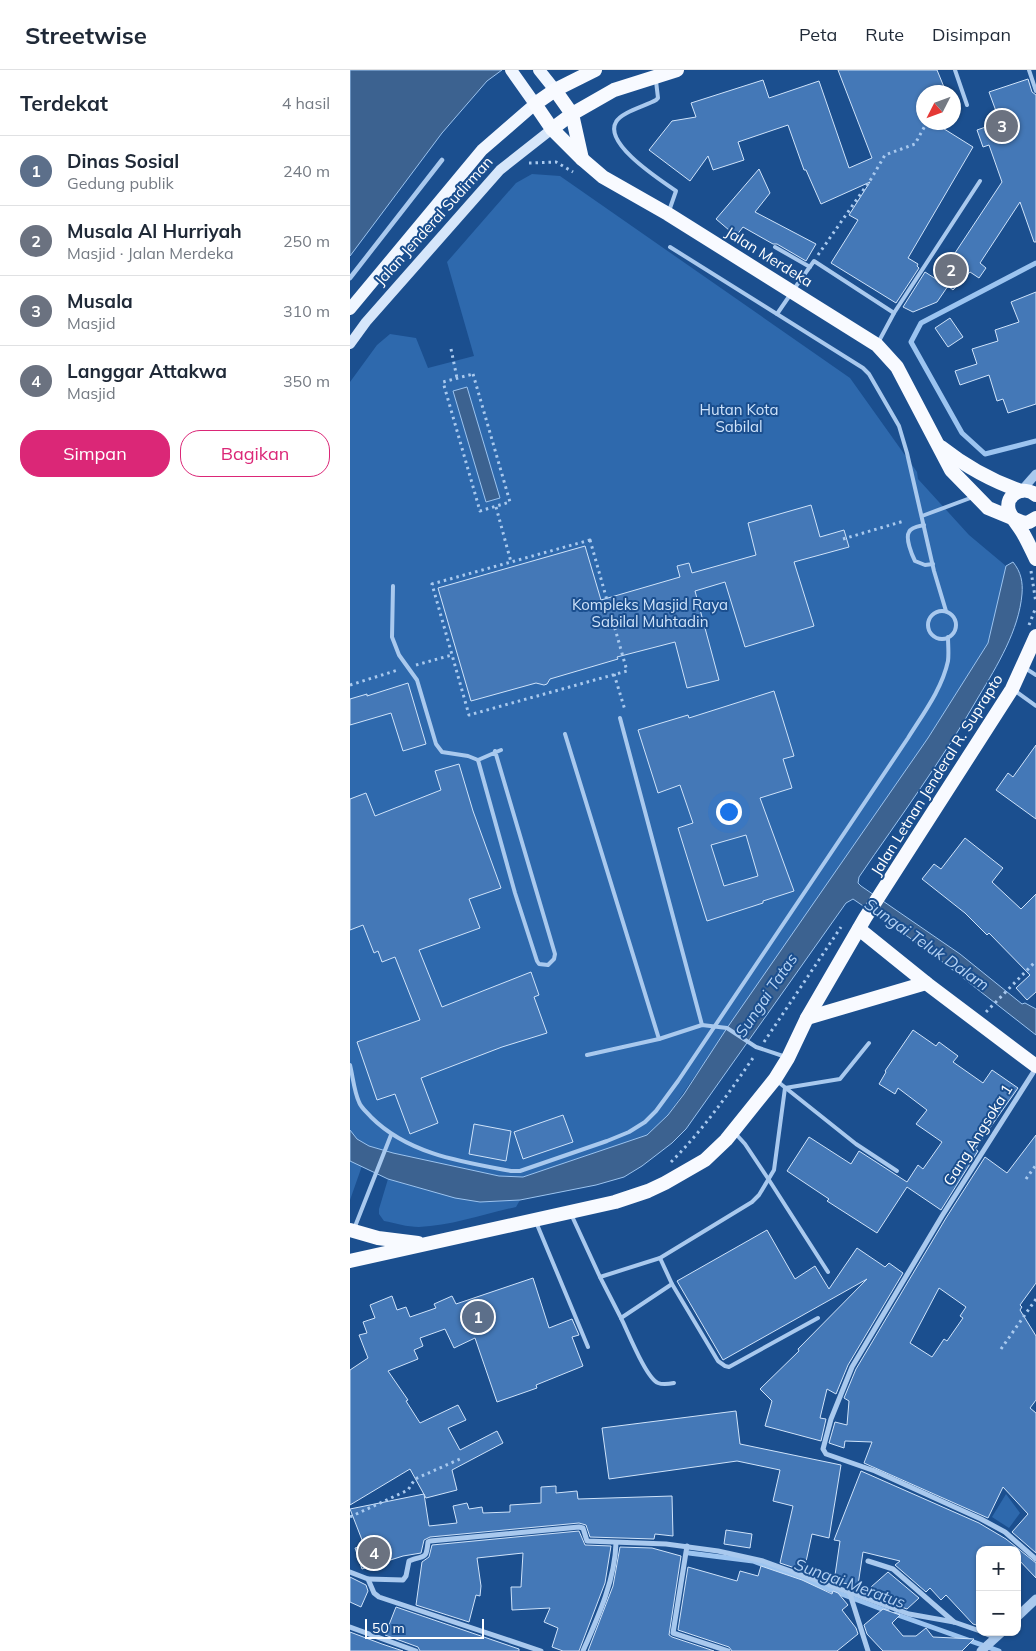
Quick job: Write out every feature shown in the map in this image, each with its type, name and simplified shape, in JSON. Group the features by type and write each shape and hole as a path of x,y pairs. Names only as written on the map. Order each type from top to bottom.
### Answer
{"highway":[{"path":"535,104 555,90 595,70"},
{"path":"552,129 572,114 614,90 678,70"},
{"path":"555,90 572,114 582,159"},
{"name":"Jalan Merdeka","path":"535,104 552,129 582,159 603,176 793,291 877,345 897,367 951,470 975,496 993,511 1013,518"},
{"path":"937,443 954,457 978,472 1002,484 1021,491 1030,491 1036,495"},
{"path":"1021,491 1012,496 1008,505 1010,514 1025,536 1036,559"},
{"path":"1013,518 1024,523 1036,518"},
{"name":"Jalan Letnan Jenderal R. Suprapto","path":"350,1261 614,1202 648,1191 705,1160 780,1084 788,1058 807,1018 862,924 1012,689 1036,636"},
{"path":"862,924 926,983 1036,1067"},
{"path":"807,1018 926,983"},
{"path":"352,1230 378,1238 431,1244"}],"main road":[{"path":"539,70 555,90"},
{"path":"512,71 535,104"},
{"name":"Jalan Jenderal Sudirman","path":"350,309 482,150 535,104"},
{"name":"Jalan Jenderal Sudirman","path":"350,344 366,322 500,170 552,129"}],"street":[{"path":"350,278 442,160"},
{"path":"1021,491 1036,474"},
{"name":"Gang Angsoka 1","path":"1036,1067 942,1216 852,1366 831,1419 823,1451 826,1454 875,1471 981,1519 1005,1532 1036,1559"},
{"path":"350,1572 368,1579 404,1580 409,1561 425,1558 428,1542 430,1541 579,1527 583,1528 587,1541 687,1546 763,1561 909,1614 954,1622 976,1630"},
{"path":"583,1651 600,1614 615,1562 616,1543"},
{"path":"687,1546 673,1633 728,1651"},
{"path":"868,1561 893,1569 954,1622"},
{"path":"368,1579 374,1593 379,1597 541,1651"},
{"path":"849,1593 868,1651"},
{"path":"1021,1613 1036,1599"},
{"path":"350,1627 416,1651"},
{"path":"981,1651 996,1637"}],"lane":[{"path":"955,70 967,105"},
{"path":"1029,70 1036,91"},
{"path":"656,77 658,98 621,117 615,123 614,129 622,147 657,178 676,191 668,214"},
{"path":"877,345 894,314 980,181"},
{"path":"670,246 863,368 869,374 899,426 946,611"},
{"path":"775,247 810,267"},
{"path":"777,314 814,261 894,314"},
{"path":"922,516 975,496"},
{"path":"924,525 911,529 908,532 908,538 915,561 925,565 933,564"},
{"path":"393,586 392,637 399,655 417,680 436,744 442,752 468,756 478,760 501,750"},
{"path":"937,611 946,611 956,621 955,630 948,637 939,638 929,630 930,617 937,611"},
{"path":"350,1065 359,1102 391,1135 450,1160 520,1171 607,1141 645,1122 656,1111 715,1027 908,738 934,695 948,661 948,637"},
{"path":"1023,666 1036,675"},
{"path":"1012,689 1036,706"},
{"path":"620,718 702,1025"},
{"path":"566,734 659,1039"},
{"path":"478,760 515,893 537,961 539,964 548,964 554,959 555,954 495,751"},
{"path":"587,1055 659,1039 702,1025 727,1028 749,1043 788,1058"},
{"path":"780,1084 840,1079 869,1043"},
{"path":"780,1084 856,1144 898,1171"},
{"path":"600,1278 660,1258 752,1202 759,1195 774,1170 780,1084"},
{"path":"733,1131 745,1144 828,1272"},
{"path":"352,1230 391,1135"},
{"path":"570,1212 600,1278 648,1374 657,1383 674,1383"},
{"path":"536,1220 588,1347"},
{"path":"660,1258 672,1284 718,1361 725,1366 729,1367 818,1318"},
{"path":"621,1318 672,1284"}],"path":[{"path":"814,261 871,179 885,155 916,144 923,130"},
{"path":"523,166 529,163 556,162 581,177"},
{"path":"450,349 457,378"},
{"path":"472,374 510,502 480,511 442,382 457,378 472,374"},
{"path":"496,507 511,562"},
{"path":"843,539 922,516"},
{"path":"590,540 627,671 614,674 469,715 432,584 590,540"},
{"path":"614,674 627,716"},
{"path":"993,1006 1036,961"},
{"path":"1026,1179 1036,1165"},
{"path":"1001,1348 1036,1299"},
{"path":"350,1517 408,1490 415,1478 460,1458"}],"green space":[{"name":"Kompleks Masjid Raya Sabilal Muhtadin","path":"532,174 560,176 850,378 917,472 918,479 969,535 1006,566 992,634 988,643 928,738 668,1115 647,1135 523,1177 499,1176 369,1146 350,1200 350,382 377,345 390,334 416,338 428,368 474,356 447,262 516,183"},
{"path":"388,1179 480,1202 520,1200 516,1207 468,1219 431,1226 410,1226 384,1221 379,1214"},
{"path":"1006,1494 1020,1513 1009,1528 992,1517"}],"water":[{"path":"350,70 502,70 487,81 442,133 350,256"},
{"path":"467,387 500,498 486,502 453,391"},
{"path":"1013,562 1021,577 1022,594 1017,621 1006,647 951,742 859,877 858,883 960,954 1022,1004 1025,1003 1036,1009 1036,1035 926,949 853,899 846,903 686,1129 672,1143 624,1177 596,1185 520,1200 480,1202 455,1198 388,1179 350,1161 350,1130 357,1139 369,1146 393,1153 499,1176 523,1177 647,1135 668,1115 684,1094 727,1028 928,738 988,643 1006,566"}],"building":[{"path":"838,70 937,70 943,85 916,85 916,130 946,130 973,147 908,258 918,264 919,268 896,303 831,263 858,220 849,215 870,182 821,204 806,170 804,170 788,125 738,142 744,160 713,170 708,156 690,181 649,150 672,121 696,117 691,103 763,80 769,98 819,81 849,168 872,158"},
{"path":"1028,79 1032,92 1036,95 1036,242 1034,242 1020,202 980,263 986,268 979,278 970,272 953,290 948,286 937,302 913,312 903,307 925,272 936,279 952,260 1002,182 989,145 983,147 977,130 1000,122 989,92"},
{"path":"759,169 770,193 755,212 816,244 806,261 743,227 736,236 716,219"},
{"path":"1036,292 1036,404 1008,413 1003,399 997,401 989,375 960,385 955,371 977,364 972,349 998,341 995,330 1019,322 1011,302"},
{"path":"950,318 963,337 948,347 935,328"},
{"path":"811,505 820,537 844,530 849,547 794,562 814,626 745,647 725,582 695,591 719,680 687,688 675,642 617,657 618,659 550,679 544,685 536,683 471,701 438,588 585,546 601,600 680,577 677,566 689,563 692,573 756,555 748,523"},
{"path":"408,683 426,744 403,751 391,713 350,725 350,699 367,694 367,696"},
{"path":"774,691 794,756 783,759 792,788 760,798 794,891 707,921 678,828 693,823 680,785 658,793 638,730 688,715 689,718","holes":["746,835 758,876 724,886 711,845"]},
{"path":"1036,745 1036,819 996,790 1008,773 1013,777"},
{"path":"459,764 473,811 501,888 469,899 480,928 419,950 442,1007 531,972 539,995 534,997 547,1033 502,1047 421,1078 438,1123 410,1134 395,1094 377,1100 357,1042 420,1020 395,957 382,962 378,951 374,953 363,925 350,930 350,799 366,793 375,816 441,790 435,771"},
{"path":"965,838 1003,868 992,882 1021,909 1036,894 1036,992 1027,1000 1016,988 1030,975 989,933 987,935 965,913 922,879 934,864 941,869"},
{"path":"913,1030 936,1046 939,1042 958,1056 953,1062 983,1083 992,1070 1018,1088 975,1149 978,1151 941,1210 907,1187 877,1233 827,1201 829,1199 787,1171 809,1137 851,1164 859,1151 907,1182 918,1165 923,1169 942,1142 916,1124 927,1110 898,1088 895,1094 879,1084 885,1071"},
{"path":"563,1115 573,1142 523,1159 514,1132"},
{"path":"474,1124 511,1131 506,1161 469,1154"},
{"path":"1036,1135 1036,1283 1020,1305 1022,1307 1020,1310 1036,1336 1036,1400 1030,1408 1036,1413 1036,1553 1012,1532 1028,1514 1003,1487 988,1518 864,1463 872,1442 845,1441 844,1448 829,1443 835,1422 847,1425 849,1401 844,1398 856,1369 946,1218 985,1157 1007,1173","holes":["939,1288 966,1307 960,1316 963,1318 947,1341 944,1339 932,1357 910,1343"]},
{"path":"767,1230 795,1279 815,1266 829,1289 857,1248 885,1267 889,1263 903,1273 848,1365 836,1394 827,1389 820,1418 826,1419 821,1441 765,1426 772,1401 760,1389 867,1279 723,1360 677,1281"},
{"path":"533,1278 549,1328 572,1319 579,1335 572,1337 583,1366 536,1385 537,1388 497,1402 475,1338 454,1348 445,1329 420,1338 423,1346 414,1350 418,1359 388,1371 408,1400 406,1401 420,1423 458,1405 466,1420 448,1428 460,1450 497,1431 503,1443 452,1470 457,1490 426,1498 410,1469 350,1505 350,1370 368,1358 359,1335 367,1333 363,1322 375,1318 370,1305 392,1296 397,1310 406,1307 410,1317 436,1308 434,1304 452,1296 456,1304"},
{"path":"736,1411 740,1444 841,1465 829,1538 812,1534 804,1571 780,1563 793,1506 773,1501 780,1470 737,1461 609,1479 602,1428"},
{"path":"861,1471 979,1523 1015,1546 976,1546 976,1625 973,1624 946,1595 941,1600 930,1588 926,1592 895,1565 900,1561 863,1552 858,1585 834,1582 840,1541 834,1540"},
{"path":"556,1486 556,1493 577,1491 578,1499 672,1496 673,1536 655,1534 654,1539 590,1537 586,1525 579,1523 430,1537 424,1540 421,1553 403,1556 362,1569 355,1548 364,1545 350,1509 424,1494 429,1526 457,1523 453,1506 467,1503 469,1509 482,1507 483,1513 510,1512 510,1505 541,1503 541,1487"},
{"path":"726,1530 752,1534 750,1548 724,1544"},
{"path":"579,1531 585,1545 611,1546 605,1583 579,1651 563,1651 552,1647 558,1628 544,1622 550,1608 512,1610 511,1587 521,1587 523,1553 477,1558 481,1586 480,1596 476,1595 469,1622 416,1605 422,1562 429,1557 432,1545"},
{"path":"620,1547 652,1548 681,1556 669,1635 714,1651 588,1651 613,1586"},
{"path":"1021,1551 1036,1563 1036,1578 1021,1562"},
{"path":"761,1566 802,1580 832,1594 833,1591 838,1593 848,1605 842,1610 856,1628 858,1634 837,1651 732,1651 729,1647 678,1630 688,1567 737,1581 740,1571 758,1576"},
{"path":"888,1572 919,1598 907,1609 883,1600 871,1587"},
{"path":"350,1577 366,1585 368,1591 361,1607 350,1602"},
{"path":"396,1607 519,1649 519,1651 420,1651 418,1647 385,1635"},
{"path":"883,1609 900,1615 892,1623 903,1636 916,1636 926,1628 933,1637 974,1639 962,1651 883,1651 867,1634 864,1625"},
{"path":"350,1632 382,1644 403,1651 350,1651"}],"waterway":[{"path":"1036,263 921,323 911,342 962,433 985,454 1036,441"},
{"name":"Sungai Meratus","path":"689,1553 753,1561 887,1611"},
{"name":"Sungai Meratus","path":"895,1614 999,1651"}],"place":[{"name":"Musala","path":"1002,126"},
{"name":"Musala Al Hurriyah","path":"951,270"},
{"name":"Dinas Sosial","path":"478,1317"},
{"name":"Langgar Attakwa","path":"374,1553"}],"park label":[{"name":"Hutan Kota Sabilal","path":"739,418"}],"water label":[{"name":"Sungai Teluk Dalam","path":"927,944"},
{"name":"Sungai Tatas","path":"766,995"}]}
